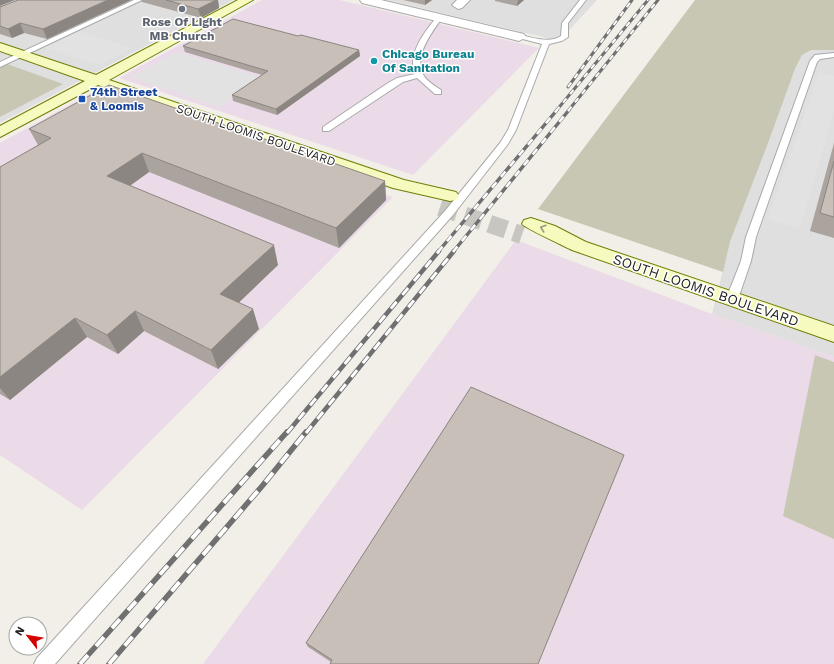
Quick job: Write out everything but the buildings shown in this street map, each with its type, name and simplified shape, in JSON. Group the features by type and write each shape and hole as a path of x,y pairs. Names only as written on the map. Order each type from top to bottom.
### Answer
{"street":[{"path":"0,132 247,0"},
{"path":"366,0 519,37"},
{"name":"SOUTH LOOMIS BOULEVARD","path":"0,47 399,184 425,202 445,201"},
{"name":"SOUTH LOOMIS BOULEVARD","path":"526,230 540,242 579,246 834,334"}],"lane":[{"path":"0,65 139,0"},
{"path":"519,37 557,41 564,37 565,23 583,0"},
{"path":"438,92 418,75 417,61 422,44 431,27 440,18"},
{"path":"43,664 449,213 504,144 512,130 548,41"},
{"path":"732,299 746,261 751,237 814,61 818,57 834,55"},
{"path":"326,129 391,85 400,80 418,75"}],"shaded area":[{"path":"0,0 233,0 0,123"},
{"path":"262,0 340,0 539,48 413,175 119,78"},
{"path":"387,0 597,0 559,41"},
{"path":"695,0 834,0 834,50 811,50 802,55 795,69 730,242 723,272 538,209"},
{"path":"79,31 132,48 99,65 42,47"},
{"path":"811,50 834,50 834,357 712,314 730,242 795,69 802,55"},
{"path":"177,52 263,78 219,107 130,77"},
{"path":"6,64 63,84 0,117 0,67"},
{"path":"819,73 834,76 834,111 800,229 768,219"},
{"path":"95,91 393,197 82,510 0,455 0,143"},
{"path":"516,240 712,314 834,357 834,664 203,664"},
{"path":"815,355 834,362 834,539 783,516"}],"tunnel":[{"path":"440,207 522,235"}],"railway":[{"path":"568,87 632,0"},
{"path":"556,111 648,0"},
{"path":"568,111 658,0"},
{"path":"438,252 557,110"},
{"path":"453,252 569,110"},
{"path":"287,433 439,251"},
{"path":"306,433 454,251"},
{"path":"80,664 287,432"},
{"path":"109,664 263,485 306,432"}],"place":[{"name":"Rose Of Light MB Church","path":"182,9"},
{"name":"Chicago Bureau Of Sanitation","path":"374,61"},
{"name":"74th Street & Loomis","path":"82,99"}]}
